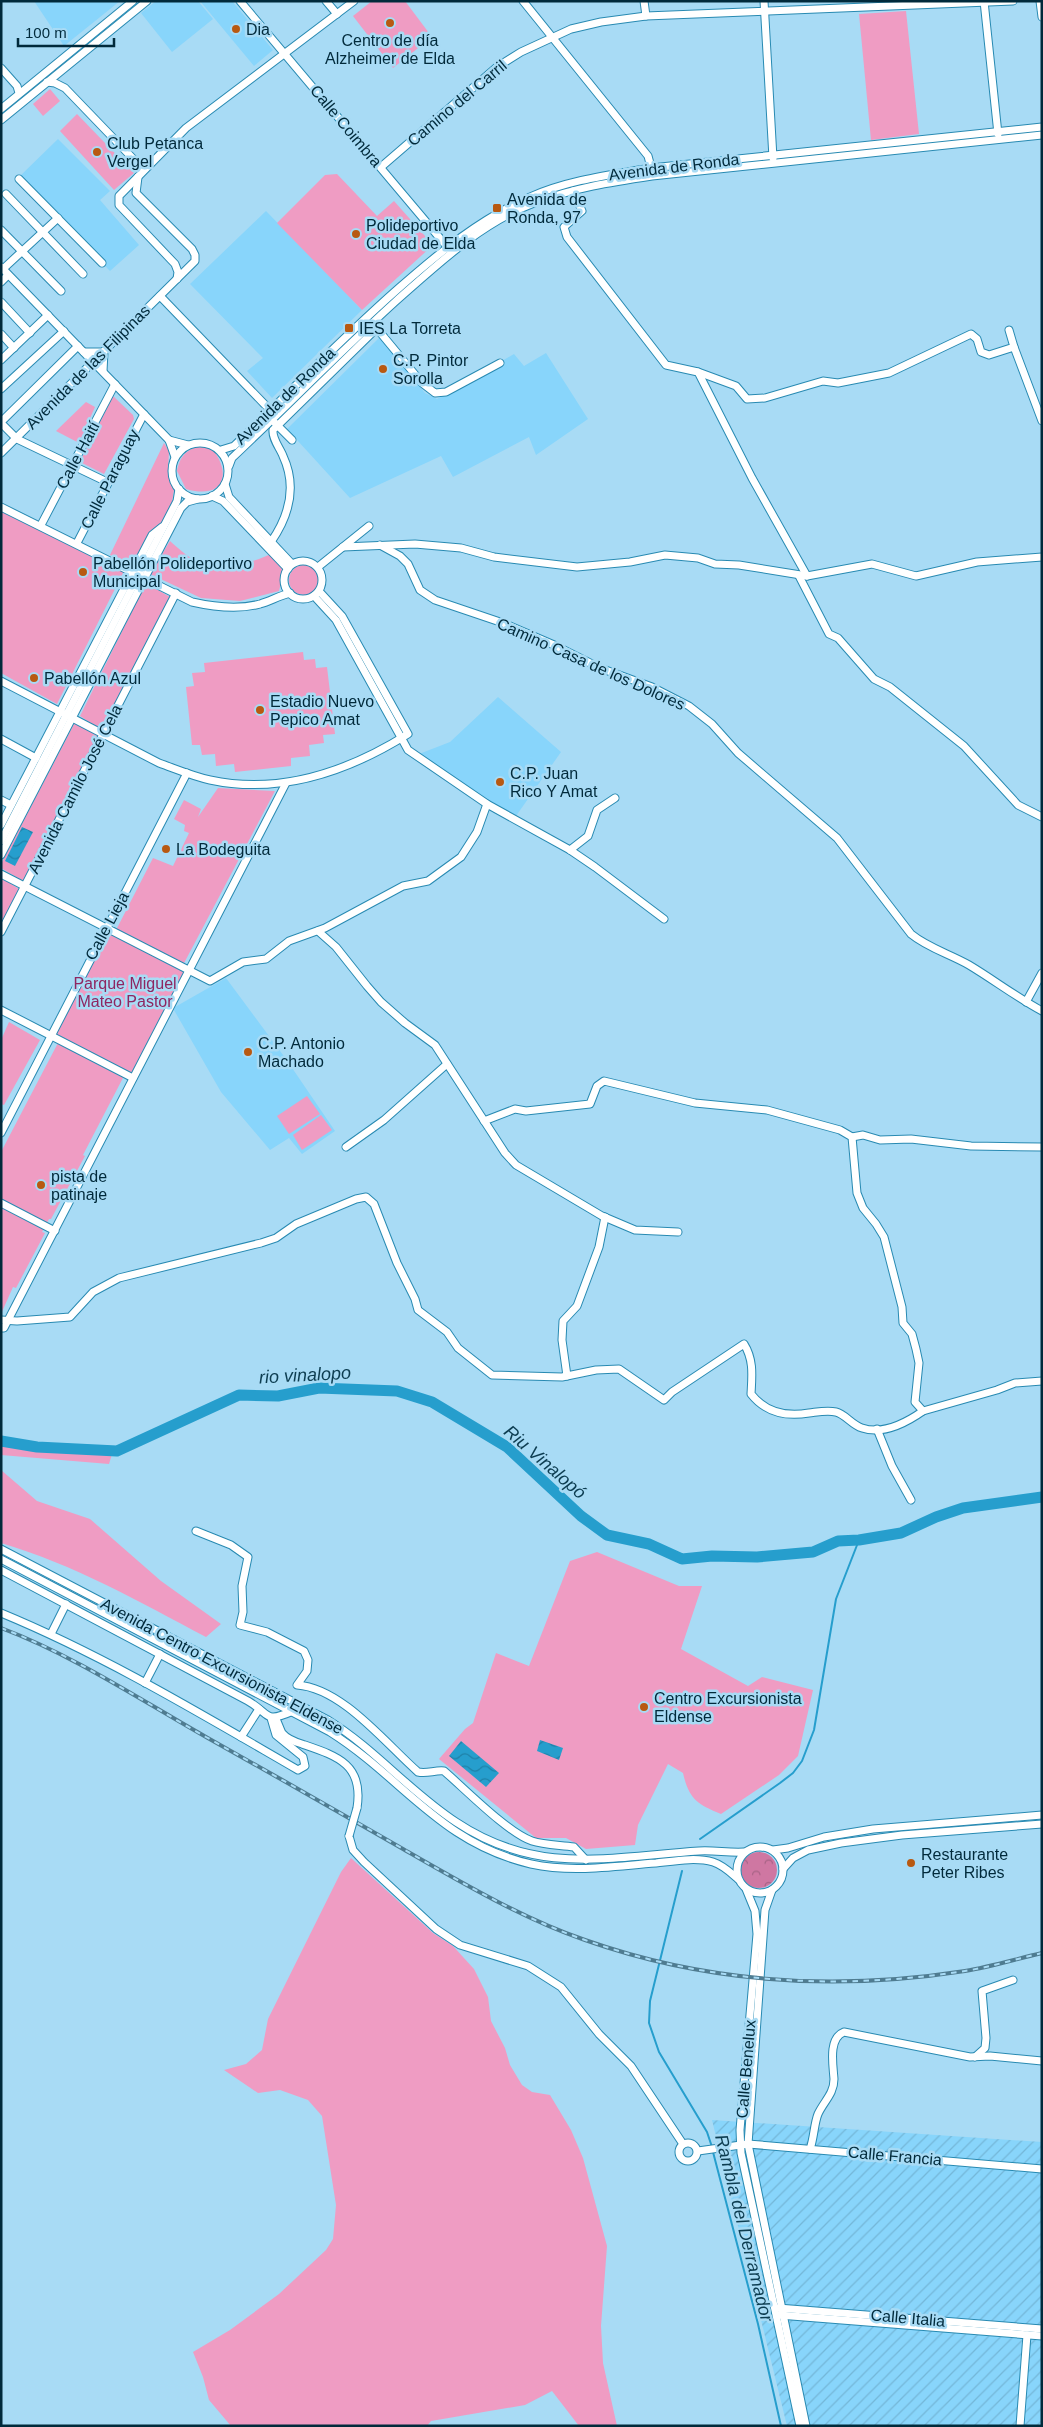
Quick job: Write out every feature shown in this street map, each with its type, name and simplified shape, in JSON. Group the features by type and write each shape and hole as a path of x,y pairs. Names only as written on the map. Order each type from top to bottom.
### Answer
{"street":[{"path":"1,109 133,1"},
{"path":"1,120 147,1"},
{"name":"Calle Coimbra","path":"240,1 449,249"},
{"path":"326,1 337,14"},
{"path":"177,279 175,264 120,205 118,200 121,193 186,128 354,1"},
{"path":"523,1 648,156 652,176"},
{"path":"644,1 646,16"},
{"path":"764,1 773,163"},
{"name":"Camino del Carril","path":"381,167 497,67 551,37 601,22 646,16 764,13 864,5 1013,1"},
{"path":"1040,1 1042,17"},
{"path":"984,2 999,139"},
{"path":"1,68 17,86 19,93"},
{"path":"62,70 61,76 65,88"},
{"path":"47,82 56,83 65,88 141,172"},
{"name":"Avenida de Ronda","path":"221,450 234,446 369,314 489,218 531,197 588,178 651,168 1042,127"},
{"name":"Avenida de Ronda","path":"228,466 232,458 274,422 375,326 449,249 533,203 593,185 652,176 1042,135"},
{"path":"136,193 135,185 141,172"},
{"path":"19,179 102,263"},
{"path":"121,193 128,191 136,193 192,249 195,261 190,267 175,264"},
{"path":"573,191 582,211 564,227 567,237 666,365 698,372 736,386 747,399 765,398 823,381 838,382 888,373 971,334 975,335 981,352 985,354 1014,348"},
{"path":"6,194 83,274"},
{"path":"1,282 4,270 58,218"},
{"path":"1,230 61,291"},
{"name":"Avenida de las Filipinas","path":"1,453 190,267"},
{"path":"4,270 169,440 176,457"},
{"path":"160,296 271,410"},
{"path":"1,302 30,333"},
{"path":"1,360 48,316"},
{"path":"375,326 422,383 435,393 446,392 500,362"},
{"path":"1008,330 1042,421"},
{"path":"1,389 64,331"},
{"path":"1,334 14,348"},
{"path":"78,346 1,422 16,439 107,482"},
{"path":"84,352 104,352 103,372"},
{"path":"698,372 803,576 829,634 844,644 874,679 890,687 964,746 1018,805 1042,817"},
{"name":"Calle Haití","path":"41,525 115,384"},
{"name":"Calle Paraguay","path":"77,543 144,414"},
{"path":"274,422 292,440"},
{"path":"271,542 284,522 290,498 290,480 287,465 272,434 274,422"},
{"path":"1,841 139,574 181,508 187,502 212,496 225,484 229,475 228,466 221,450 205,442 188,445 169,440"},
{"path":"1,855 66,715 139,574 152,535 164,526 177,501 179,489 172,470 176,457 188,445"},
{"path":"225,484 229,497 271,542 290,567"},
{"path":"179,489 198,499"},
{"path":"212,496 223,501 290,567"},
{"path":"1,507 41,525 176,594 200,604 235,607 260,603 290,593"},
{"path":"318,567 368,526"},
{"path":"344,547 415,544 461,548 494,557 577,567 630,562 665,555 803,576 872,564 916,576 977,562 1042,557"},
{"name":"Camino Casa de los Dolores","path":"380,545 400,556 408,564 420,590 434,600 503,624 554,645 600,668 652,687 689,706 712,724 738,753 837,838 911,934 924,944 942,950 970,966 1042,1011"},
{"path":"303,561 318,567 322,579 316,593 303,599 290,593 284,580 290,567 303,561"},
{"path":"316,593 336,620 405,736 408,750 487,804 570,850 616,881 664,919"},
{"name":"Avenida Camilo José Cela","path":"1,932 176,594"},
{"path":"1,681 159,763 210,780 242,784 286,783 324,775 363,759 405,736"},
{"path":"1,825 36,758 66,715"},
{"path":"1,739 36,758"},
{"name":"Calle Lieja","path":"1,1133 187,773"},
{"path":"1,1328 4,1328 5,1320 55,1231 286,783"},
{"path":"570,850 588,836 597,810 615,798"},
{"path":"1,800 12,806"},
{"path":"1,874 210,981 243,962 266,959 289,941 318,931 403,886 428,881 461,857 477,832 487,804"},
{"path":"318,931 336,947 381,1002 404,1023 435,1045 484,1121 516,1165 605,1217 635,1230 678,1232"},
{"path":"1026,1002 1042,973"},
{"path":"1,1010 133,1078"},
{"path":"346,1147 384,1120 447,1064"},
{"path":"484,1121 515,1109 526,1111 590,1104 596,1086 604,1081 695,1103 767,1110 840,1130 852,1137 863,1135 880,1140 911,1139 971,1146 1042,1147"},
{"path":"852,1137 857,1193 863,1208 884,1237 902,1306 903,1323 912,1334 919,1363 915,1402 923,1411"},
{"path":"5,1320 70,1317 93,1292 119,1278 269,1240 296,1224 356,1199 366,1197 374,1204 418,1310 447,1332 458,1348 492,1375 526,1377 567,1376 596,1370 619,1369 664,1400 672,1392 744,1344 749,1352 752,1364 751,1394 759,1404 776,1413 791,1415 837,1412 861,1428 877,1429 902,1424 923,1411 1015,1383 1042,1381"},
{"path":"1,1203 55,1231"},
{"path":"567,1376 562,1340 563,1320 577,1306 599,1247 605,1217"},
{"path":"877,1429 892,1466 911,1500"},
{"path":"196,1531 231,1546 248,1557 242,1586 243,1612 240,1625 267,1632 304,1651 308,1660 307,1671 298,1685 317,1688 345,1703 418,1772 425,1774 437,1770 444,1771 479,1803 524,1838 533,1842 574,1846 586,1860"},
{"name":"Avenida Centro Excursionista Eldense","path":"1,1548 328,1720 361,1743 444,1813 474,1834 500,1845 533,1855 562,1860 586,1860 700,1851 744,1852"},
{"name":"Avenida Centro Excursionista Eldense","path":"1,1559 293,1711 354,1748 452,1831 494,1852 531,1864 569,1869 680,1861 708,1861 722,1866 738,1879"},
{"path":"1,1570 258,1707 274,1718 282,1733 290,1739 334,1755 349,1766 357,1781 359,1794 349,1836 353,1850 436,1929 460,1945 528,1966 561,1987 599,2034 632,2066 684,2144"},
{"path":"51,1634 66,1604"},
{"path":"1,1613 51,1634 145,1683 298,1770 304,1766 303,1757 276,1734 274,1718"},
{"path":"145,1683 160,1654"},
{"path":"251,1689 258,1707"},
{"path":"241,1737 258,1707"},
{"path":"274,1718 293,1711"},
{"path":"286,1763 293,1750"},
{"path":"1042,1816 873,1829 824,1837 788,1848 773,1850 755,1847 744,1852 737,1865 738,1879 746,1889 762,1894 772,1890 782,1879 784,1869 793,1858 808,1850 841,1843 902,1835 1042,1824"},
{"path":"773,1850 780,1858 784,1869"},
{"name":"Calle Benelux","path":"746,1889 751,1896 756,1911 757,1934 744,2144 779,2312 800,2426"},
{"name":"Calle Benelux","path":"744,2144 765,1910 772,1890"},
{"path":"975,2057 985,2048 986,2038 982,1991 1012,1980"},
{"path":"810,2148 818,2115 832,2090 832,2064 835,2040 839,2034 844,2032 870,2036 904,2045 975,2057 1042,2061"},
{"path":"684,2144 693,2144 698,2151 694,2160 688,2162 682,2160 679,2149 684,2144"},
{"name":"Calle Francia","path":"698,2151 720,2146 744,2144 810,2148 1042,2169"},
{"name":"Calle Benelux","path":"779,2312 806,2426"},
{"name":"Calle Italia","path":"779,2312 1042,2329"},
{"name":"Calle Italia","path":"779,2312 1042,2336"},
{"path":"1020,2426 1027,2335"}],"shaded area":[{"path":"34,1 120,1 64,46"},
{"path":"156,1 198,1 213,19 172,52 141,13"},
{"path":"200,1 232,1 273,50 254,66"},
{"path":"58,139 110,191 100,200 139,245 110,271 19,177"},
{"path":"266,211 362,310 272,398 247,371 263,358 190,284"},
{"path":"380,337 425,393 437,399 514,354 524,366 546,353 588,419 536,455 529,437 453,477 441,456 350,498 287,429"},
{"name":"C.P. Juan Rico Y Amat","path":"498,697 561,752 516,816 502,810 419,754 450,742"},
{"path":"226,978 286,1059 335,1131 302,1154 289,1138 270,1150 221,1092 174,1010 175,1007"},
{"path":"712,2120 1042,2142 1042,2426 787,2426"}],"green space":[{"path":"372,1 405,1 432,37 393,68 353,16"},
{"path":"906,11 919,134 871,140 859,14"},
{"path":"50,89 60,101 43,116 33,104"},
{"name":"Club Petanca Vergel","path":"77,114 134,173 114,190 60,131"},
{"name":"Polideportivo Ciudad de Elda","path":"337,174 377,216 394,201 433,245 362,310 277,223 325,175"},
{"path":"113,396 133,415 134,419 104,474 82,463 81,459"},
{"path":"86,402 95,407 79,443 56,431"},
{"path":"164,443 169,451 168,470 174,490 172,502 162,522 151,531 132,564 110,555"},
{"path":"201,445 211,447 222,466 223,475 221,482 216,488 209,491 186,489 177,471 184,454"},
{"path":"1,510 124,571 57,704 1,673"},
{"path":"170,541 195,560 214,565 233,565 253,561 271,554 284,570 279,591 240,601 201,598 150,574"},
{"path":"304,565 310,566 318,574 318,586 310,594 304,595 298,594 290,586 289,580 290,574 298,566"},
{"path":"146,583 170,597 103,729 100,729 80,716"},
{"name":"Estadio Nuevo Pepico Amat","path":"303,652 304,660 315,659 316,668 327,667 335,734 323,735 324,743 309,745 310,756 291,758 291,766 235,772 234,764 216,766 215,754 202,755 200,745 192,745 186,687 194,686 192,673 205,672 204,663"},
{"path":"76,723 99,737 23,881 1,868 1,864"},
{"name":"Parque Miguel Mateo Pastor","path":"218,788 275,791 182,967 189,971 133,1078 125,1074 83,1155 85,1156 42,1232 45,1233 16,1288 13,1287 1,1314 1,1152 59,1041 50,1036 106,927 115,932 153,858 173,866 189,833 184,831 185,825 174,819 184,800 201,809 198,817"},
{"path":"1,877 19,889 1,924"},
{"path":"9,1022 40,1040 4,1105 1,1104 1,1040"},
{"path":"307,1096 320,1114 289,1134 277,1116"},
{"path":"321,1115 332,1130 302,1150 293,1135"},
{"path":"1,1442 27,1448 112,1454 109,1464 1,1455"},
{"path":"1,1470 37,1501 90,1519 161,1581 221,1624 206,1637 131,1597 80,1573 1,1543"},
{"name":"Centro Excursionista Eldense","path":"597,1552 679,1586 702,1586 681,1649 748,1686 762,1677 813,1690 798,1756 779,1775 721,1814 695,1800 688,1789 683,1773 668,1764 638,1825 635,1845 586,1849 566,1838 536,1838 439,1759 465,1729 473,1723 496,1653 529,1666 570,1561"},
{"path":"759,1852 766,1853 772,1857 776,1863 776,1877 772,1883 766,1887 759,1888 752,1887 746,1883 742,1877 741,1870 742,1863 746,1857 752,1853"},
{"path":"351,1858 433,1933 453,1946 474,1969 488,1997 491,2021 505,2048 510,2065 522,2085 532,2092 550,2095 571,2130 583,2158 607,2246 601,2326 603,2363 617,2426 579,2426 552,2391 525,2405 431,2421 427,2426 231,2426 209,2400 203,2377 193,2352 230,2330 279,2294 326,2250 333,2239 336,2205 322,2116 308,2100 280,2090 258,2093 224,2070 246,2064 262,2050 268,2019 341,1872"}],"water":[{"path":"22,827 33,832 15,866 5,861"},
{"path":"540,1740 563,1748 559,1760 537,1751"},
{"path":"461,1741 499,1773 486,1787 449,1756"}],"waterway":[{"name":"Riu Vinalopó","path":"1,1441 37,1447 117,1451 239,1395 278,1396 319,1388 397,1391 432,1402 507,1447 581,1516 607,1535 649,1544 682,1559 712,1556 757,1557 813,1552 838,1541 859,1540 901,1533 936,1517 963,1508 1042,1497"},
{"name":"Rambla del Derramador","path":"700,1839 780,1783 793,1773 802,1761 814,1730 836,1599 859,1540"},
{"name":"Rambla del Derramador","path":"682,1871 650,2001 649,2023 659,2052 707,2132 712,2147"},
{"name":"Rambla del Derramador","path":"713,2152 758,2324 781,2426"}],"railway":[{"path":"1,1628 80,1664 492,1899 538,1921 585,1940 678,1966 772,1979 820,1981 868,1981 965,1971 1042,1953"}],"place":[{"name":"Centro de día Alzheimer de Elda","path":"390,23"},
{"name":"Dia","path":"236,29"},
{"name":"Club Petanca Vergel","path":"97,152"},
{"name":"Avenida de Ronda, 97","path":"497,208"},
{"name":"Polideportivo Ciudad de Elda","path":"356,234"},
{"name":"IES La Torreta","path":"349,328"},
{"name":"C.P. Pintor Sorolla","path":"383,369"},
{"name":"Pabellón Polideportivo Municipal","path":"83,572"},
{"name":"Pabellón Azul","path":"34,678"},
{"name":"Estadio Nuevo Pepico Amat","path":"260,710"},
{"name":"C.P. Juan Rico Y Amat","path":"500,782"},
{"name":"La Bodeguita","path":"166,849"},
{"name":"C.P. Antonio Machado","path":"248,1052"},
{"name":"pista de patinaje","path":"41,1185"},
{"name":"Centro Excursionista Eldense","path":"644,1707"},
{"name":"Restaurante Peter Ribes","path":"911,1863"}],"water label":[{"name":"rio vinalopo","path":"305,1375"}]}
